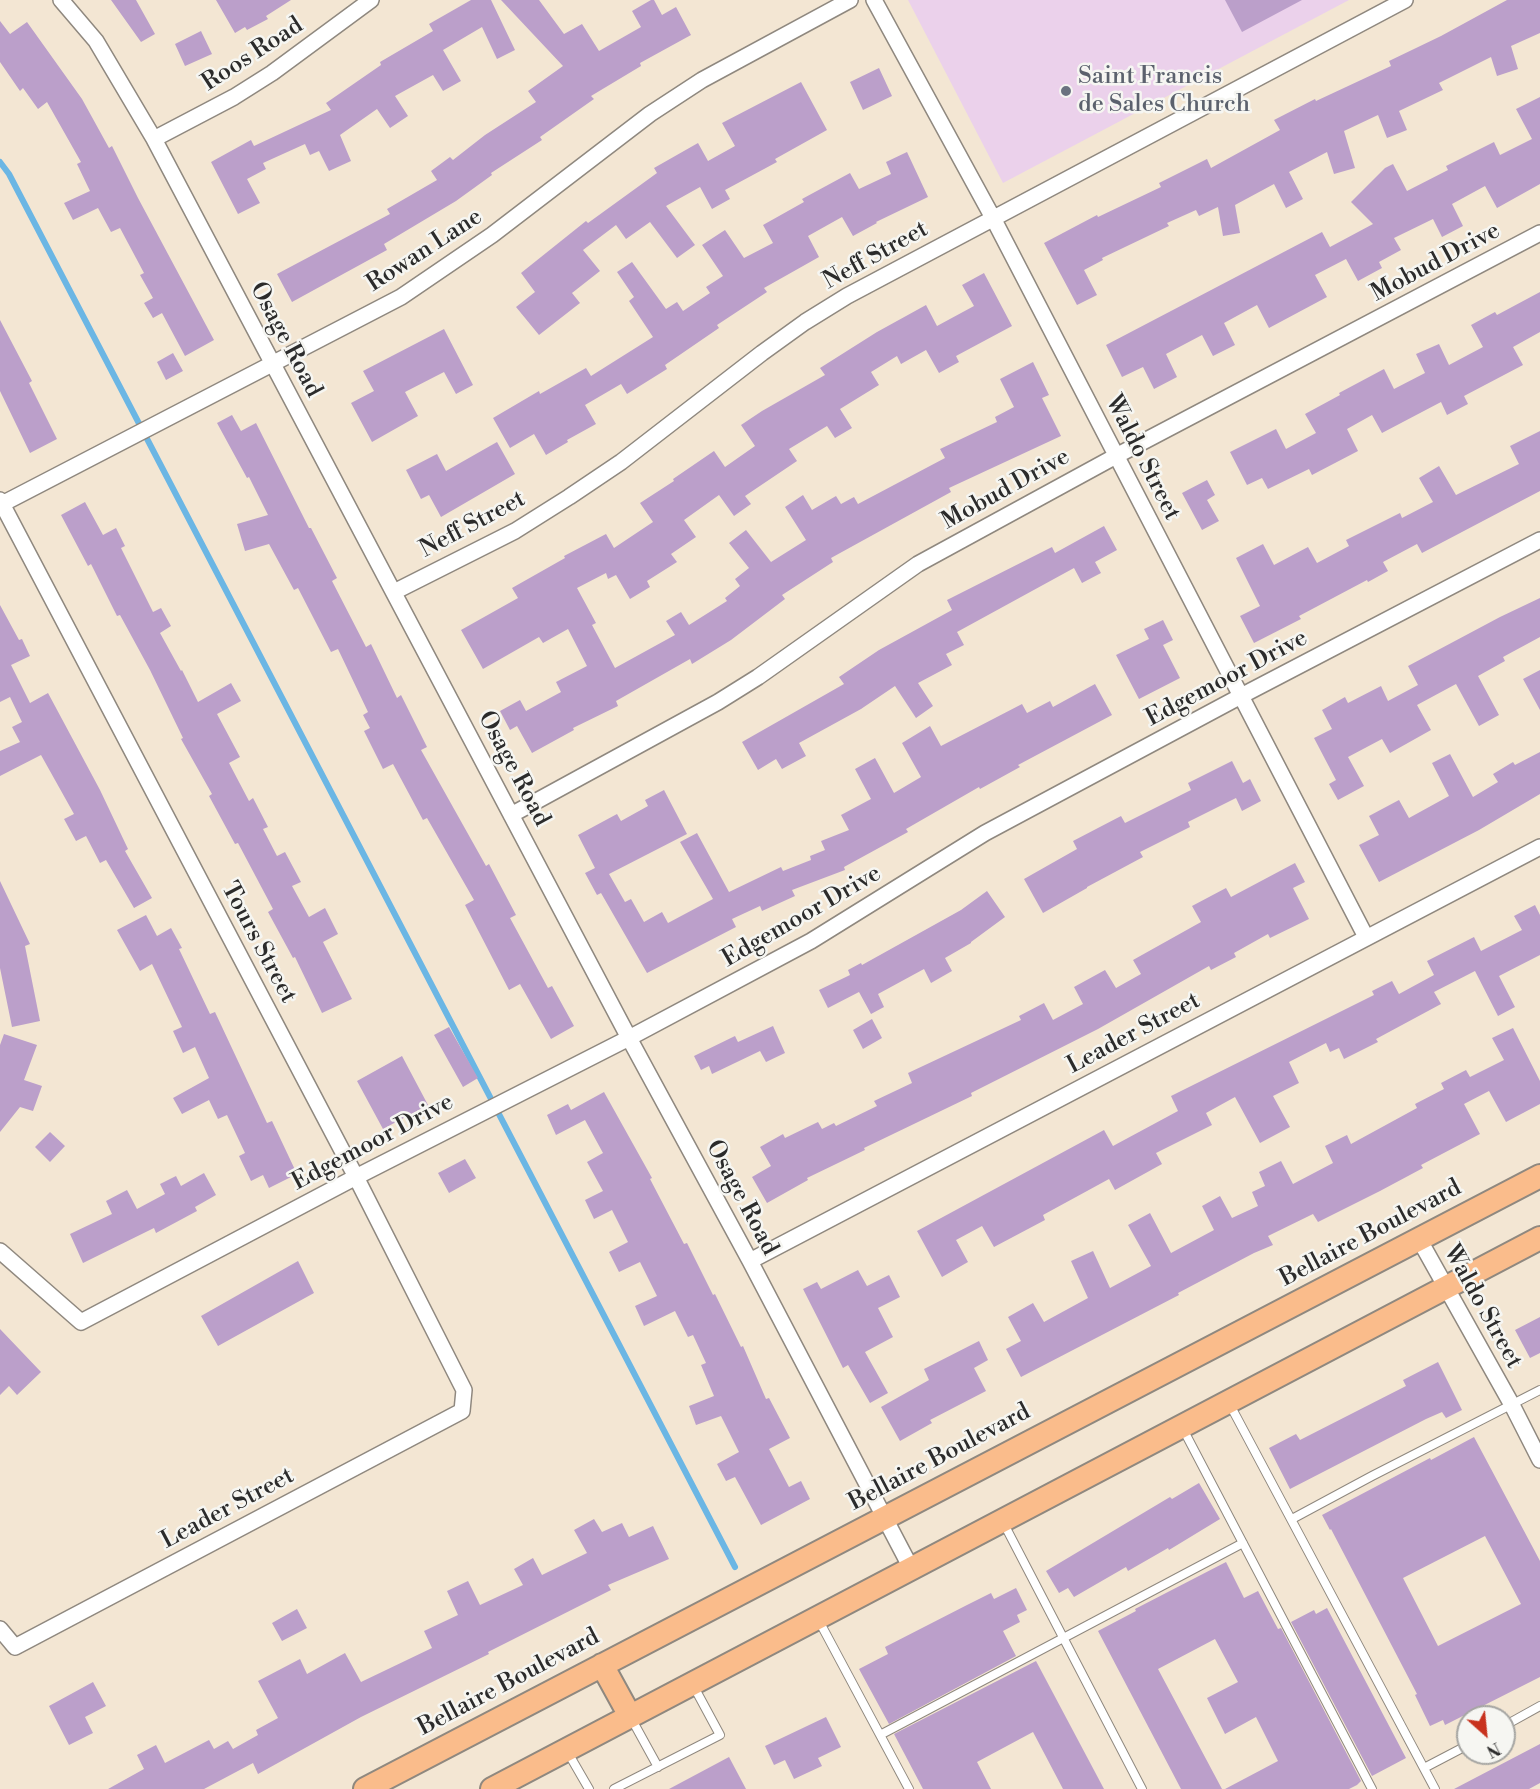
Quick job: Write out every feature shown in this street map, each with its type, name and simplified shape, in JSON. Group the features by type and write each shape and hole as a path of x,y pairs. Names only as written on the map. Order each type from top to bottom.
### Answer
{"main road":[{"name":"Bellaire Boulevard","path":"365,1789 1540,1176"},
{"path":"492,1789 1540,1238"},
{"path":"602,1665 630,1716"},
{"path":"395,1789 423,1759"}],"street":[{"name":"Osage Road","path":"61,0 96,41 154,139 911,1568"},
{"name":"Roos Road","path":"154,139 263,79 371,0"},
{"name":"Rowan Lane","path":"1,502 162,422 401,297 492,235 650,114 702,80 850,0"},
{"name":"Waldo Street","path":"874,0 993,218 1366,938"},
{"name":"Neff Street","path":"394,592 515,531 560,503 621,462 762,353 847,296 1405,0"},
{"name":"Mobud Drive","path":"511,815 718,702 758,677 918,564 1116,456 1540,233"},
{"name":"Tours Street","path":"1,502 356,1177 464,1390 462,1411"},
{"name":"Edgemoor Drive","path":"0,1251 81,1322 811,941 986,833 1241,696 1540,540"},
{"name":"Leader Street","path":"750,1261 1540,847"},
{"name":"Waldo Street","path":"1419,1239 1512,1405 1540,1460"},
{"name":"Leader Street","path":"0,1629 15,1647 462,1411"}],"lane":[{"path":"1292,1519 1540,1390"},
{"path":"1228,1402 1435,1789"},
{"path":"1182,1426 1372,1789"},
{"path":"1002,1520 1142,1789"},
{"path":"880,1735 1243,1543"},
{"path":"818,1617 909,1789"},
{"path":"614,1789 720,1735 692,1683"},
{"path":"1516,1719 1540,1706"},
{"path":"630,1716 658,1767"},
{"path":"567,1750 589,1789"},
{"path":"1424,1768 1456,1751"}],"shaded area":[{"name":"Saint Francis de Sales Church","path":"908,0 1349,0 1003,183"}],"building":[{"path":"111,0 136,0 155,34 141,42"},
{"path":"216,0 291,0 266,16 268,19 247,30 245,27 235,33"},
{"path":"471,0 491,0 515,50 497,59 482,27 443,50 461,81 443,91 433,75 395,96 408,116 390,128 377,109 340,135 351,161 329,171 319,151 310,155 305,144 263,163 266,169 247,179 260,203 238,214 211,162 251,140 254,146 331,110 326,103 381,65 380,62 433,31 429,24"},
{"path":"501,0 539,0 564,34 582,24 599,51 641,27 632,11 651,0 654,0 662,15 676,7 691,35 640,63 641,66 591,96 594,99 540,137 542,140 491,173 492,175 456,201 384,244 387,250 292,302 277,274 390,214 387,209 437,180 431,171 450,157 453,160 485,135 536,102 528,91 563,66"},
{"path":"1225,0 1302,0 1242,32"},
{"path":"1507,0 1540,0 1540,33 1511,46 1518,69 1497,76 1491,57 1439,83 1443,90 1399,111 1407,130 1387,138 1378,115 1344,131 1355,168 1334,174 1327,152 1289,172 1303,199 1286,208 1274,184 1235,205 1240,233 1223,236 1218,207 1199,216 1196,210 1167,223 1169,226 1102,258 1103,260 1084,270 1097,295 1077,305 1044,243 1097,215 1098,217 1161,187 1159,183 1207,159 1211,168 1280,130 1274,120 1315,99 1316,101 1391,66 1389,61"},
{"path":"0,21 10,34 27,22 82,99 109,148 112,146 214,340 185,356 162,313 153,318 144,303 153,298 140,275 144,273 120,228 111,232 98,208 73,220 64,203 90,191 77,164 81,162 47,102 38,109 23,88 20,91 0,62"},
{"path":"201,31 212,54 185,66 175,44"},
{"path":"879,68 892,96 863,110 850,82"},
{"path":"801,82 827,130 775,159 777,162 725,190 730,199 712,209 700,187 666,206 695,245 677,258 650,222 626,239 616,225 583,250 600,271 572,293 580,303 539,335 516,307 535,292 521,273 586,221 588,223 657,173 654,168 698,143 708,161 735,146 722,123"},
{"path":"1540,97 1540,184 1497,208 1485,186 1452,204 1463,226 1442,237 1433,219 1394,238 1401,250 1379,262 1382,268 1358,281 1346,259 1315,275 1327,297 1269,328 1257,305 1224,323 1235,345 1213,356 1202,335 1166,354 1177,377 1154,389 1143,367 1122,377 1106,345 1322,232 1330,247 1373,224 1351,202 1385,168 1393,164 1407,191 1448,170 1446,166 1494,142 1500,155 1532,139 1516,109"},
{"path":"907,152 928,197 876,222 853,236 842,217 808,236 819,257 764,288 767,292 717,325 719,328 665,365 667,369 627,394 621,384 585,405 596,424 546,455 534,434 510,448 493,418 539,391 540,394 586,368 591,376 653,337 629,301 634,297 617,272 632,262 666,309 677,302 683,311 710,293 706,287 723,276 702,245 725,230 744,258 773,243 763,225 804,202 802,199 850,173 859,189 891,174 886,162"},
{"path":"984,273 1012,326 956,356 959,362 939,373 926,350 901,364 897,356 871,372 879,385 840,409 852,428 835,438 827,426 789,449 797,461 745,496 751,504 734,516 719,495 684,520 696,537 671,554 677,562 647,581 650,587 630,599 616,575 608,579 606,573 577,588 596,623 592,625 615,668 675,635 666,621 681,612 689,625 727,601 725,598 740,586 735,579 749,568 729,543 746,530 771,562 806,540 785,507 803,495 812,510 836,496 841,504 854,497 858,504 945,458 940,449 997,422 995,417 1014,407 1000,379 1033,362 1049,395 1042,398 1061,436 949,488 951,492 831,558 833,562 782,595 785,599 731,640 692,664 690,659 616,701 618,706 573,728 574,730 532,753 517,726 510,730 500,711 520,700 526,711 561,692 556,682 587,666 568,629 543,643 539,637 483,669 461,630 518,598 512,588 565,558 564,556 606,534 614,548 653,522 640,503 714,451 725,467 755,446 741,425 825,375 820,368 877,332 926,305 937,326 974,306 962,285"},
{"path":"1540,292 1540,332 1513,347 1523,365 1464,396 1468,404 1447,415 1441,402 1382,433 1372,415 1347,429 1358,451 1312,475 1309,469 1268,489 1262,478 1247,485 1230,452 1276,429 1286,449 1316,433 1305,414 1384,369 1394,389 1425,373 1416,354 1439,344 1449,365 1483,347 1471,325 1495,312 1497,315"},
{"path":"0,320 32,381 29,383 57,439 30,453 0,391"},
{"path":"444,329 473,385 456,394 444,372 405,392 418,416 372,442 351,403 374,391 363,371"},
{"path":"173,353 183,371 166,380 157,362"},
{"path":"232,415 241,431 256,423 337,578 332,581 366,647 371,644 397,698 401,695 427,747 421,750 486,866 489,864 516,915 510,918 548,988 552,986 574,1026 551,1039 520,984 509,990 465,905 474,900 427,818 423,820 393,764 383,769 364,731 370,728 363,715 368,712 338,649 331,652 298,588 294,590 269,544 245,551 237,524 268,515 249,477 247,478 217,423"},
{"path":"1540,431 1540,491 1422,553 1417,544 1383,562 1388,571 1299,616 1301,619 1254,643 1240,616 1260,606 1236,558 1263,544 1274,565 1308,547 1317,563 1349,546 1346,540 1400,513 1402,518 1433,502 1419,478 1439,466 1456,495 1519,464 1510,446"},
{"path":"497,442 515,474 441,517 429,495 421,499 406,470 437,454 446,471"},
{"path":"1207,480 1215,495 1207,500 1219,521 1202,530 1182,493"},
{"path":"85,502 103,535 116,528 125,546 121,548 153,612 161,608 171,626 160,633 198,702 231,683 241,701 217,714 240,757 229,763 249,801 253,798 268,827 263,829 277,856 285,852 301,882 292,886 309,917 325,908 338,934 323,942 352,999 322,1013 295,957 293,958 268,912 273,909 238,843 235,844 209,796 212,794 181,739 183,738 150,670 120,615 117,616 91,564 88,566 61,515"},
{"path":"1104,526 1117,550 1095,562 1101,573 1082,583 1074,568 957,632 964,645 946,654 952,665 918,683 933,706 916,718 895,686 861,709 799,743 806,756 782,769 776,759 758,770 742,742 844,684 839,677 879,650 952,610 947,600 1052,547 1055,553"},
{"path":"1540,598 1540,637 1503,657 1505,661 1478,676 1499,715 1479,726 1456,684 1417,705 1431,730 1390,753 1382,739 1348,757 1364,786 1338,800 1329,784 1336,780 1314,738 1332,729 1322,710 1345,697 1348,703 1381,686 1388,701 1418,685 1408,666"},
{"path":"0,605 30,656 11,665 30,703 48,693 100,790 128,849 125,851 152,898 134,908 106,860 100,863 86,836 76,841 64,819 74,814 41,755 0,776 0,751 20,742 12,727 22,722 10,697 0,702"},
{"path":"1163,620 1173,640 1163,645 1180,678 1139,699 1116,655 1149,639 1144,629"},
{"path":"1540,670 1540,710 1523,679"},
{"path":"1095,684 1112,715 906,829 908,832 844,867 845,870 792,890 795,896 762,911 760,906 732,919 736,927 647,973 601,893 597,895 585,873 595,868 578,835 617,814 621,821 648,806 645,800 664,790 687,834 609,874 625,902 631,899 644,922 662,912 668,923 713,899 680,842 697,833 729,892 781,867 783,871 811,860 810,856 825,850 821,841 849,830 841,815 871,799 855,769 875,758 894,793 921,777 902,743 930,726 941,746 1022,704 1027,713 1050,701 1053,707"},
{"path":"1540,752 1540,794 1479,830 1379,882 1359,845 1379,835 1369,816 1399,800 1409,818 1449,796 1432,763 1450,754 1473,797 1498,782 1493,774 1513,762 1515,765"},
{"path":"1232,761 1243,783 1250,779 1261,801 1242,811 1236,798 1188,822 1190,827 1140,852 1143,857 1043,913 1024,879 1077,849 1073,841 1121,816 1125,823 1191,790 1188,783"},
{"path":"1295,863 1305,882 1293,888 1309,919 1270,938 1268,934 1234,953 1236,957 1211,970 1209,966 1098,1029 971,1093 972,1096 807,1178 808,1180 767,1203 752,1177 771,1166 760,1147 783,1134 785,1138 818,1122 822,1129 834,1123 836,1126 877,1106 874,1101 912,1083 908,1073 1021,1020 1019,1016 1044,1003 1053,1020 1083,1004 1074,987 1105,970 1116,988 1141,974 1133,960 1201,922 1192,906 1226,888 1231,897"},
{"path":"0,881 30,944 25,946 40,1021 12,1027 0,968"},
{"path":"987,891 1005,917 971,943 945,958 952,971 931,983 924,969 878,994 884,1007 871,1014 859,992 828,1008 819,990 850,975 848,970 861,963 862,965 961,910"},
{"path":"1535,905 1540,915 1540,955 1499,976 1515,1007 1498,1016 1475,971 1434,992 1441,1004 1376,1039 1378,1042 1344,1059 1339,1048 1330,1052 1326,1043 1289,1062 1299,1083 1273,1096 1290,1127 1260,1143 1235,1097 1206,1113 1212,1125 1156,1153 1162,1164 1115,1190 1109,1179 1043,1215 1045,1220 994,1247 982,1226 956,1240 968,1262 942,1277 917,1231 1104,1130 1113,1146 1178,1111 1171,1096 1374,995 1372,991 1392,981 1399,994 1434,975 1427,961 1474,937 1481,951 1522,930 1514,916"},
{"path":"146,915 157,936 171,928 210,1014 215,1012 267,1123 272,1121 297,1174 269,1188 263,1175 251,1181 239,1156 245,1153 227,1115 218,1119 209,1100 182,1114 173,1098 209,1078 195,1047 183,1053 173,1031 182,1027 152,964 140,971 117,930"},
{"path":"872,1019 882,1038 863,1049 853,1030"},
{"path":"773,1026 785,1053 766,1062 760,1051 712,1074 709,1066 701,1070 694,1056 735,1036 738,1042"},
{"path":"449,1027 478,1078 463,1087 434,1035"},
{"path":"1513,1028 1540,1081 1540,1104 1506,1122 1489,1091 1464,1104 1480,1134 1421,1165 1423,1168 1318,1222 1313,1214 1268,1236 1273,1245 1021,1377 1006,1349 1021,1341 1008,1317 1033,1303 1044,1322 1088,1298 1071,1261 1093,1251 1110,1288 1151,1266 1128,1225 1150,1213 1171,1253 1214,1230 1202,1206 1220,1196 1232,1218 1258,1206 1252,1192 1265,1186 1259,1172 1281,1161 1293,1184 1333,1163 1325,1146 1347,1135 1351,1144 1417,1108 1415,1104 1444,1089 1441,1083 1466,1070 1470,1077 1504,1060 1492,1038"},
{"path":"4,1034 37,1045 24,1080 42,1086 33,1111 20,1107 0,1132 0,1045"},
{"path":"402,1056 428,1105 383,1129 357,1081"},
{"path":"604,1092 652,1178 650,1179 684,1244 687,1243 741,1347 743,1346 766,1399 769,1398 790,1438 769,1449 789,1487 801,1481 810,1499 761,1525 735,1477 726,1481 717,1464 739,1452 721,1416 696,1425 689,1406 714,1396 701,1365 706,1363 693,1335 688,1337 675,1311 644,1326 635,1306 657,1296 640,1262 619,1272 609,1252 628,1242 612,1210 594,1219 585,1200 603,1191 587,1162 603,1153 585,1120 556,1135 547,1115 568,1104 571,1110"},
{"path":"50,1132 65,1146 50,1162 35,1147"},
{"path":"465,1159 476,1178 449,1193 438,1173"},
{"path":"204,1173 216,1195 195,1207 197,1211 156,1233 154,1228 83,1263 70,1234 112,1214 106,1201 127,1190 137,1209 165,1194 160,1184 176,1176 181,1186"},
{"path":"298,1261 314,1293 218,1346 201,1316"},
{"path":"858,1270 867,1286 889,1275 900,1297 878,1308 893,1337 865,1352 888,1393 870,1403 848,1365 843,1368 803,1289 817,1282 821,1289"},
{"path":"1540,1317 1540,1353 1530,1358 1515,1330"},
{"path":"0,1329 41,1372 17,1395 9,1386 0,1395"},
{"path":"979,1341 988,1360 974,1368 986,1391 930,1420 932,1423 900,1441 881,1407 929,1380 924,1369"},
{"path":"1438,1362 1462,1410 1446,1418 1442,1412 1426,1419 1290,1489 1269,1448 1296,1434 1300,1440 1406,1386 1403,1380"},
{"path":"1474,1437 1540,1561 1540,1677 1485,1705 1456,1705 1456,1719 1445,1725 1443,1720 1430,1726 1415,1695 1417,1694 1322,1515 1430,1458 1431,1460","holes":["1485,1536 1521,1604 1438,1646 1403,1578"]},
{"path":"1199,1483 1220,1519 1169,1550 1168,1548 1128,1571 1126,1567 1074,1597 1068,1588 1059,1593 1046,1571 1170,1497 1172,1499"},
{"path":"594,1519 602,1532 622,1523 629,1537 653,1526 669,1559 608,1585 611,1590 488,1652 489,1654 361,1717 258,1774 253,1763 204,1789 108,1789 144,1769 137,1755 156,1745 165,1763 209,1740 214,1749 228,1741 233,1749 258,1735 256,1730 278,1718 258,1681 300,1659 307,1674 345,1653 361,1682 432,1648 424,1631 458,1615 447,1591 468,1581 480,1605 523,1585 514,1569 533,1558 542,1575 587,1553 574,1530"},
{"path":"1226,1562 1244,1598 1258,1591 1278,1629 1281,1628 1361,1781 1357,1785 1349,1789 1225,1789 1278,1761 1256,1717 1225,1734 1207,1698 1238,1682 1215,1639 1158,1669 1222,1789 1181,1789 1098,1631 1136,1611 1135,1609"},
{"path":"1016,1588 1027,1610 1017,1615 1020,1622 1003,1631 1016,1656 889,1724 859,1669 888,1654 885,1647 991,1593 994,1599"},
{"path":"1327,1608 1406,1758 1372,1776 1291,1622 1314,1610 1316,1614"},
{"path":"297,1609 307,1628 282,1641 272,1623"},
{"path":"1036,1661 1104,1789 1063,1789 1033,1732 977,1762 991,1789 923,1789 894,1734"},
{"path":"93,1682 106,1706 85,1717 93,1733 69,1745 49,1706"},
{"path":"826,1717 841,1747 818,1758 822,1766 794,1779 785,1760 774,1765 765,1746"},
{"path":"1540,1744 1540,1783 1529,1789 1454,1789 1500,1765 1516,1765 1516,1757"},
{"path":"729,1757 746,1789 669,1789"}],"waterway":[{"path":"0,162 9,174 735,1567"}],"place":[{"name":"Saint Francis de Sales Church","path":"1066,91"}]}
